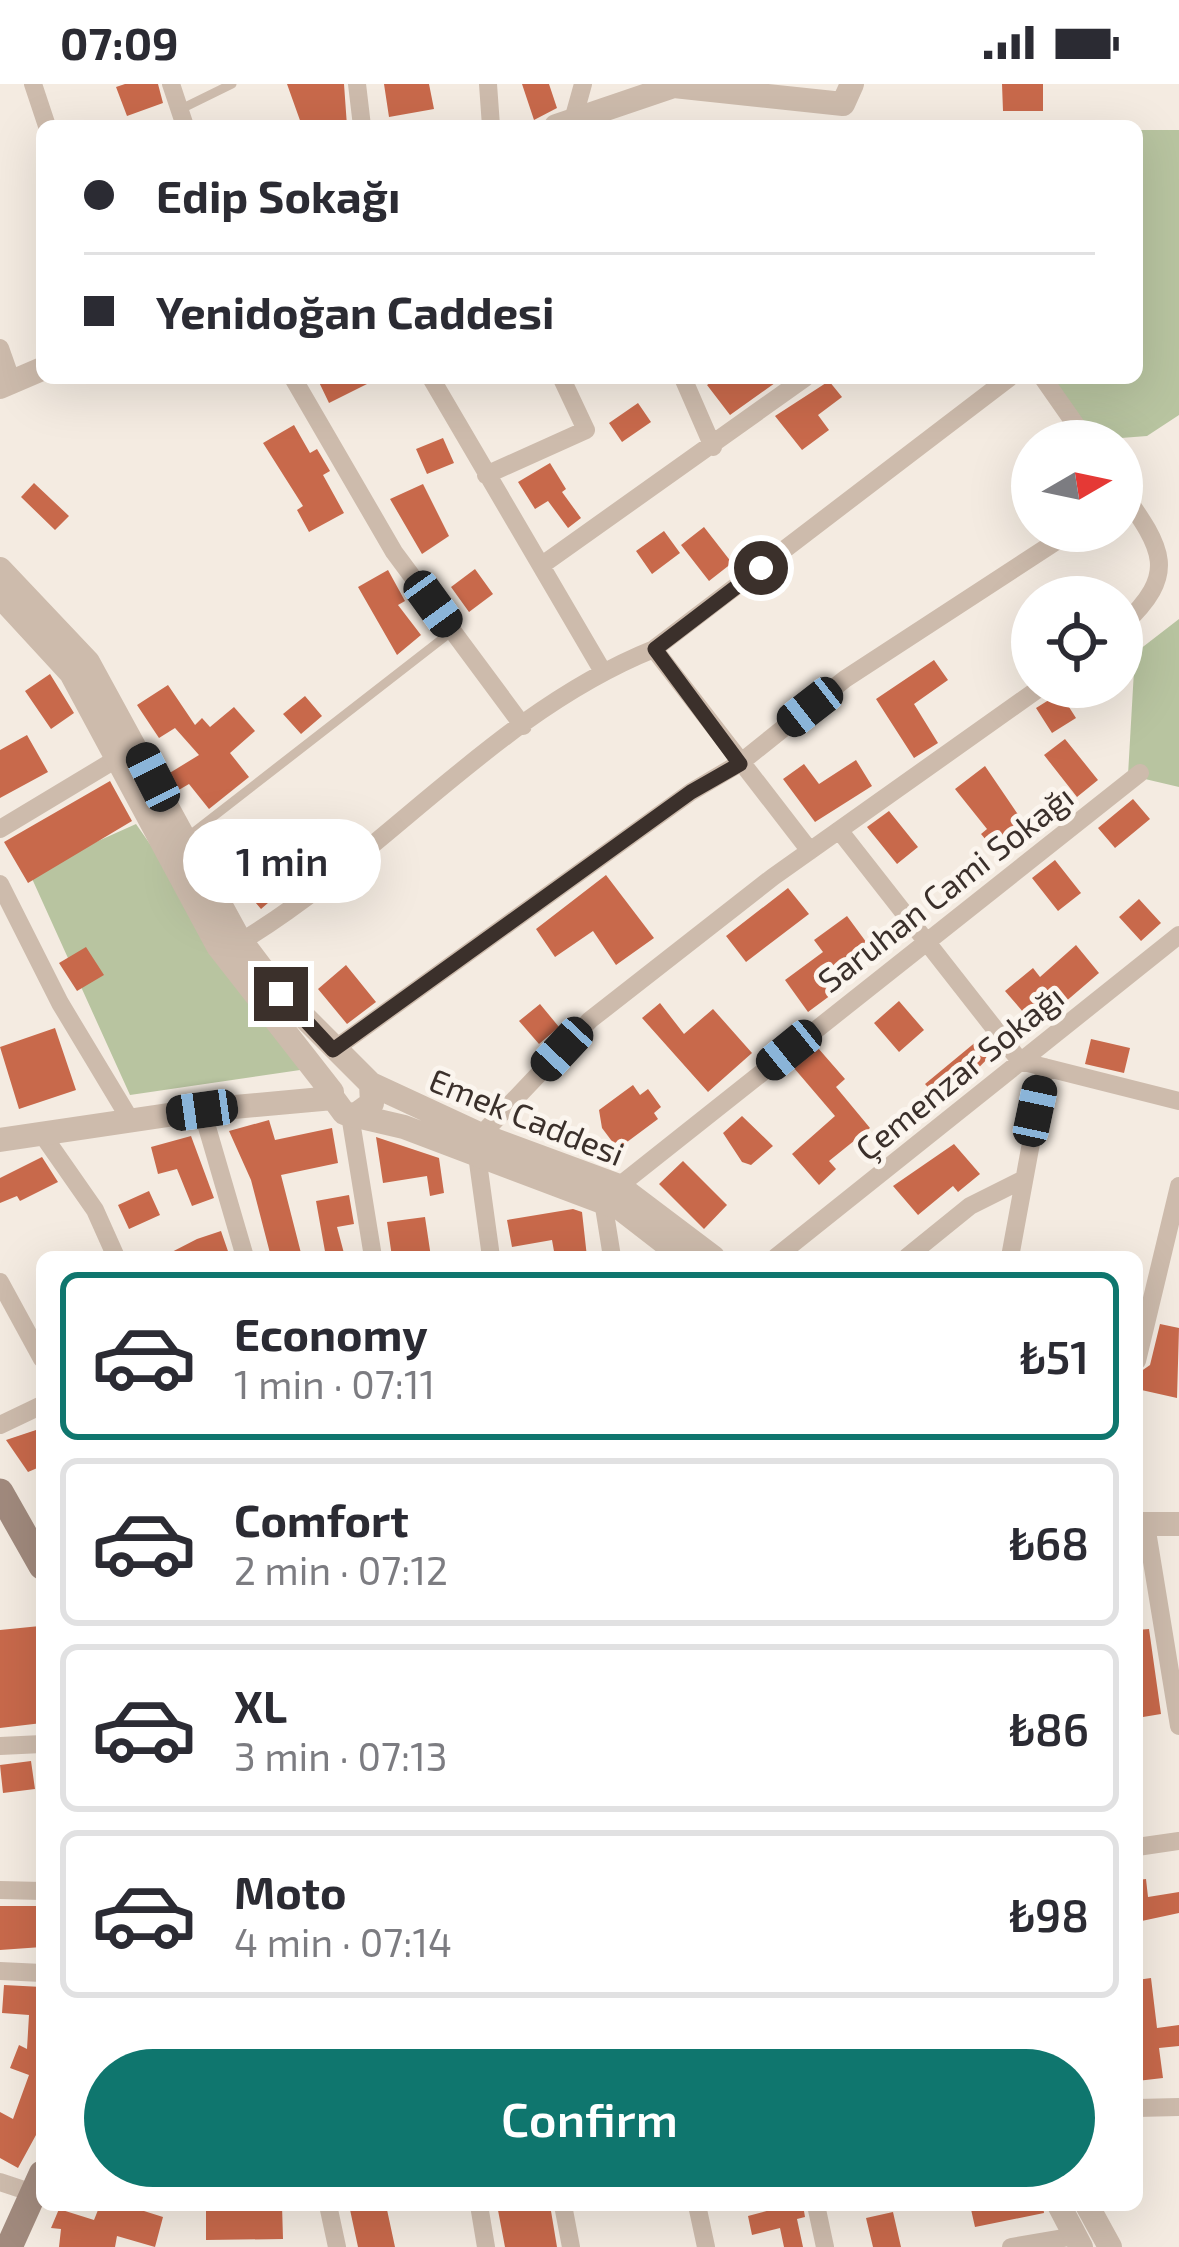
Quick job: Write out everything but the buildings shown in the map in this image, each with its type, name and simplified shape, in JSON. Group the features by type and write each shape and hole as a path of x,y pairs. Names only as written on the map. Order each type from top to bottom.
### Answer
{"main road":[{"path":"0,1492 36,1546"},
{"path":"8,2247 36,2188"}],"street":[{"path":"33,84 44,120"},
{"path":"171,84 182,118"},
{"path":"357,84 361,120"},
{"path":"488,84 491,120"},
{"path":"581,120 583,84"},
{"path":"584,120 674,86 844,104 852,84"},
{"path":"0,348 6,385 36,372"},
{"path":"296,384 394,552 523,726"},
{"path":"434,384 602,670"},
{"path":"487,475 586,430 566,384"},
{"path":"685,384 713,447"},
{"path":"542,565 797,384"},
{"path":"242,941 602,670 655,649 1002,384"},
{"path":"1047,384 1072,420"},
{"path":"1143,529 1162,562 1161,583 1143,603"},
{"path":"333,1050 691,792 740,764 845,679 1040,552"},
{"path":"1,579 88,662 218,946 343,1105"},
{"path":"655,649 810,851"},
{"path":"490,1251 479,1145 590,1020 810,851 1011,708"},
{"path":"0,829 128,752"},
{"name":"Emek Caddesi","path":"128,752 185,838 242,941 333,1050 369,1082 479,1145"},
{"name":"Saruhan Cami Sokağı","path":"611,1194 1140,773"},
{"path":"839,830 1020,1061 1179,1101"},
{"path":"0,884 60,1004 131,1121"},
{"name":"Çemenzar Sokağı","path":"783,1251 1179,934"},
{"path":"1011,1251 1045,1067"},
{"path":"343,1105 371,1103 369,1082 349,1073 343,1105 372,1251"},
{"name":"Emek Caddesi","path":"0,1140 202,1110 343,1105 479,1145 611,1194 703,1251"},
{"path":"202,1110 243,1251"},
{"path":"42,1134 95,1210 113,1251"},
{"path":"914,1251 970,1206 1022,1180"},
{"path":"1143,1336 1179,1186"},
{"path":"611,1194 612,1251"},
{"name":"Emek Caddesi","path":"611,1194 676,1251"},
{"path":"0,1282 36,1348"},
{"path":"0,1425 36,1408"},
{"path":"1143,1524 1179,1525"},
{"path":"1143,1529 1179,1726"},
{"path":"0,1746 36,1744"},
{"path":"1143,1846 1179,1841"},
{"path":"0,1890 36,1891"},
{"path":"0,1971 36,1973"},
{"path":"1143,2108 1179,2107"},
{"path":"0,2182 36,2184"},
{"path":"329,2211 337,2247"},
{"path":"479,2211 486,2247"},
{"path":"564,2211 571,2247"},
{"path":"698,2211 706,2247"},
{"path":"817,2211 825,2247"},
{"path":"1064,2211 1092,2241"},
{"path":"1088,2211 1092,2241"},
{"path":"1010,2247 1092,2241"}],"lane":[{"path":"182,118 232,84"},
{"path":"185,838 452,631"}],"green space":[{"path":"1143,130 1179,130 1179,415 1143,436 1143,420 1069,420 1047,384 1143,384"},
{"path":"1179,619 1179,787 1128,775 1132,708 1143,708 1143,647"},
{"path":"136,824 307,1069 130,1095 29,872"}],"route":[{"path":"281,994 333,1050 691,792 740,764 655,649 761,568"}]}
